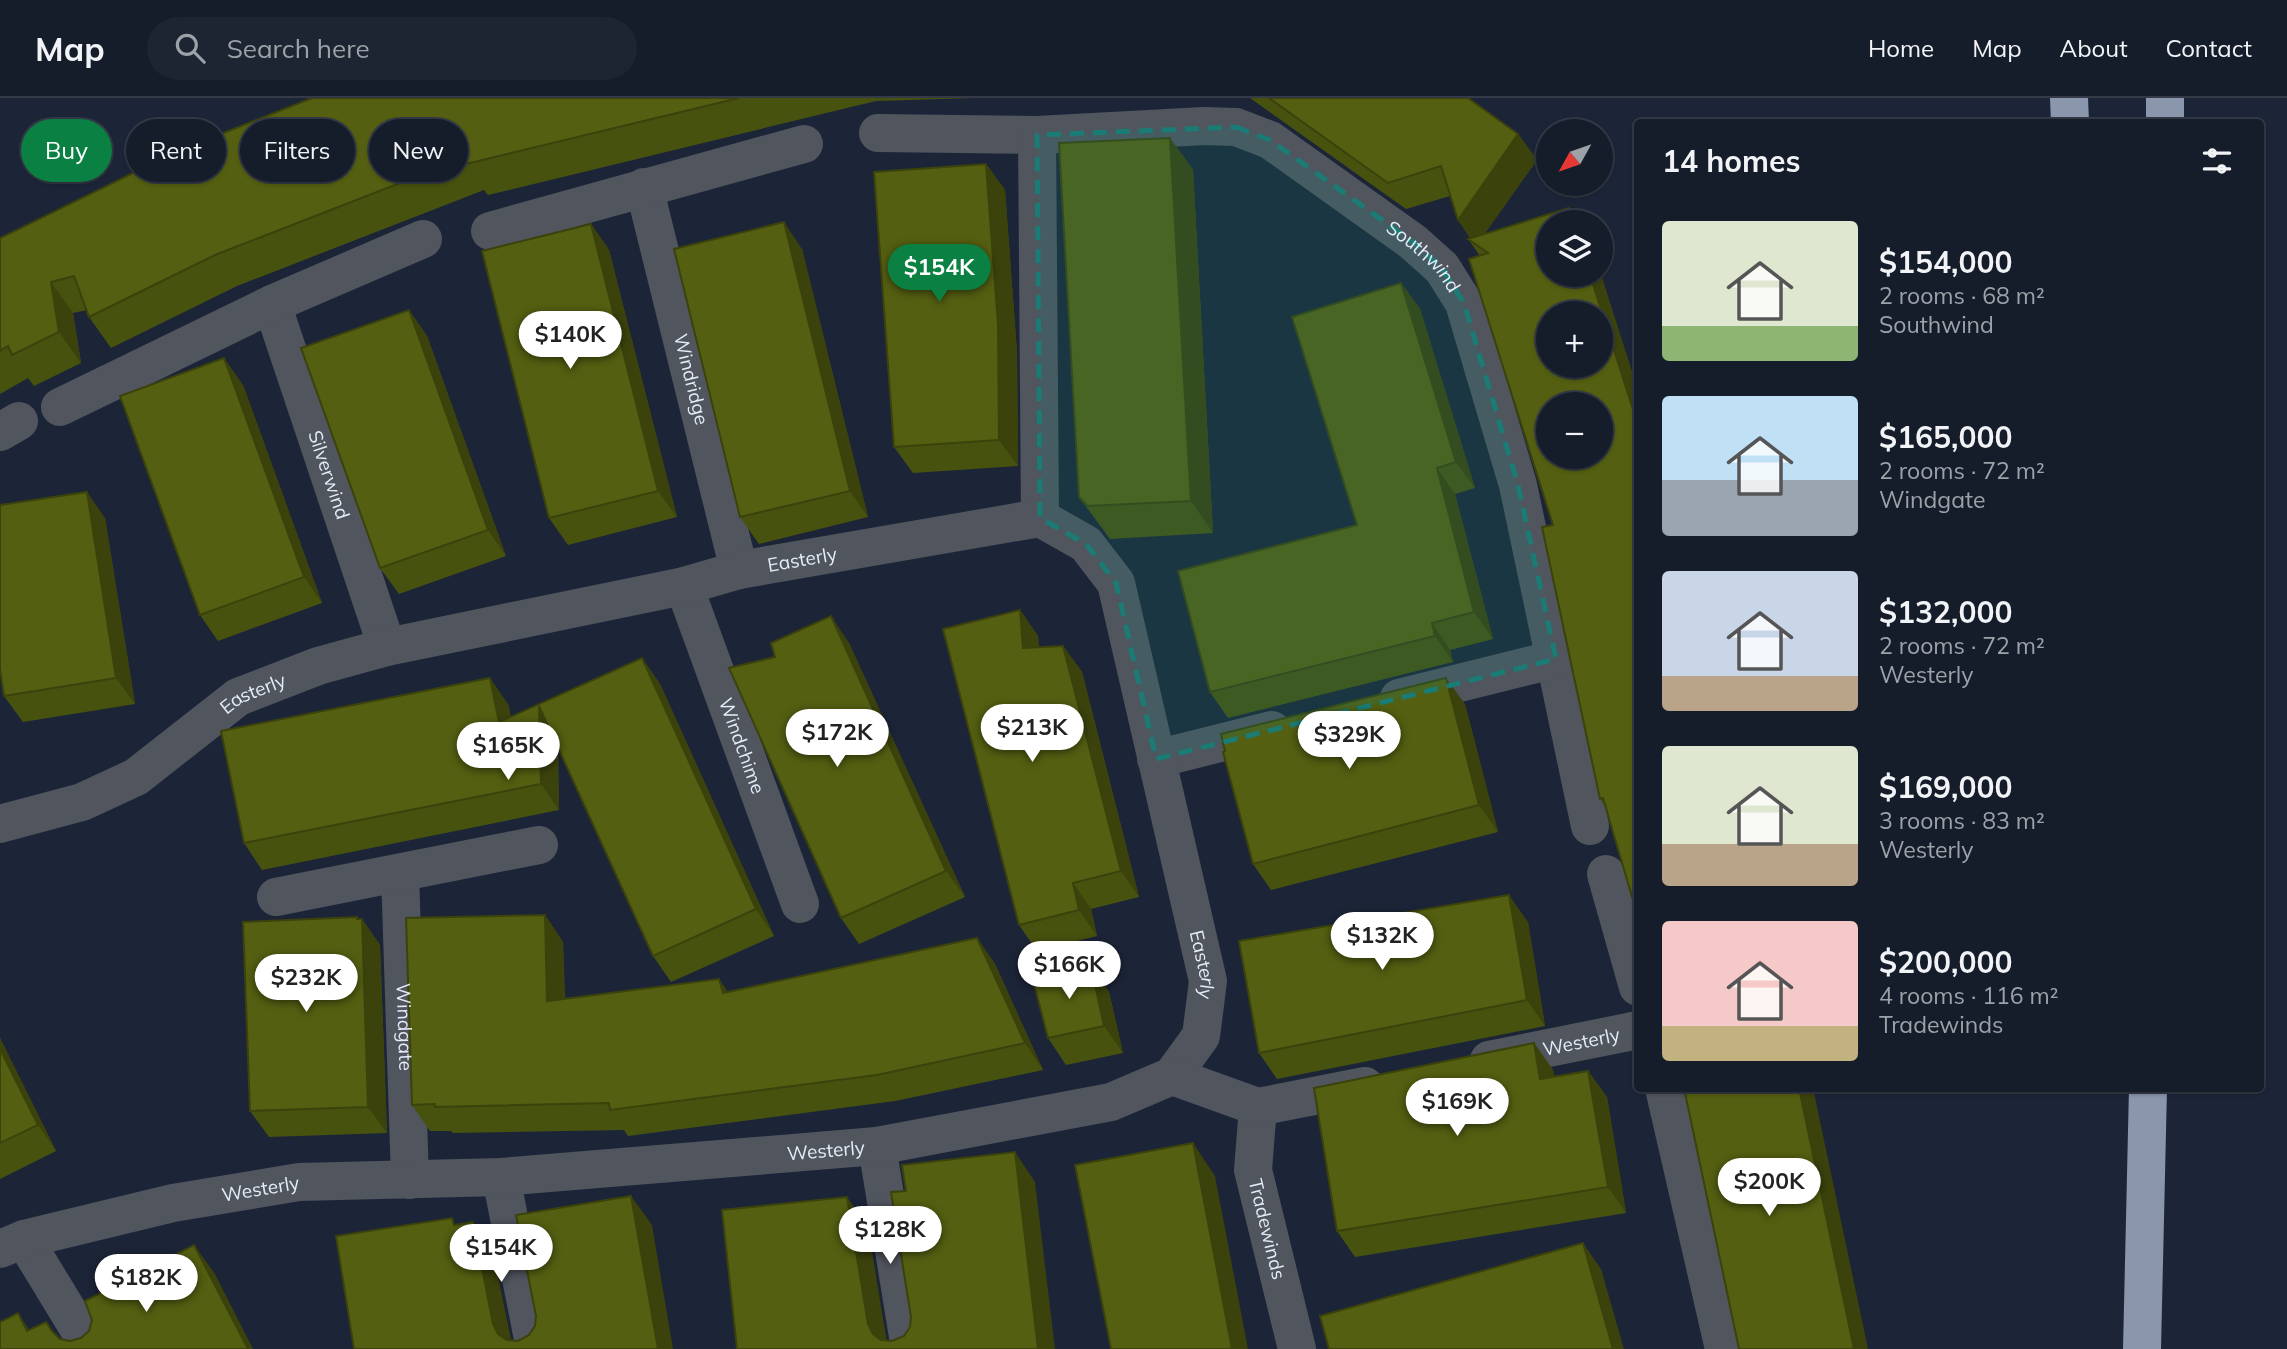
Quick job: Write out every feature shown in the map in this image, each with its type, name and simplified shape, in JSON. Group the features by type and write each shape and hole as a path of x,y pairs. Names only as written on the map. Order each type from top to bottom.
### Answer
{"highway":[{"path":"2069,98 2070,119"},
{"path":"2165,98 2165,119"},
{"path":"2142,1349 2148,1092"}],"street":[{"name":"Southwind","path":"878,133 1037,135 1204,126 1236,127 1270,140 1413,242 1441,268 1464,303 1518,485 1590,826"},
{"path":"1037,135 1040,518"},
{"path":"490,231 804,144"},
{"name":"Windridge","path":"644,187 739,570"},
{"path":"60,407 272,304 423,239"},
{"name":"Silverwind","path":"272,304 387,648"},
{"name":"Easterly","path":"0,821 82,802 136,777 238,697 318,666 387,648 684,586 739,570 1040,518 1086,544 1116,583 1208,981 1201,1036 1172,1076"},
{"name":"Windchime","path":"684,586 800,904"},
{"path":"1369,705 1556,659"},
{"path":"1156,759 1303,722"},
{"path":"276,897 539,845"},
{"name":"Windgate","path":"400,873 410,1180"},
{"path":"1606,874 1634,973"},
{"name":"Westerly","path":"1462,1066 1634,1031"},
{"path":"1172,1076 1258,1107 1394,1080"},
{"name":"Westerly","path":"12,1244 173,1203 299,1182 501,1177 877,1146 1111,1102 1172,1076"},
{"path":"1665,1092 1724,1349"},
{"name":"Tradewinds","path":"1258,1107 1253,1170 1297,1349"},
{"path":"877,1146 910,1349"},
{"path":"501,1177 535,1349"},
{"path":"12,1244 91,1349"}],"highlighted area":[{"path":"1236,127 1270,140 1413,242 1442,268 1464,303 1518,485 1556,659 1156,759 1116,583 1086,544 1040,518 1037,135"}],"building":[{"path":"312,98 739,98 468,164 468,119 369,119 369,182 402,182 215,255 89,317 74,276 51,282 59,332 12,355 8,346 0,351 0,238 126,176 126,182 226,182 226,132 240,126 240,182 355,182 355,119 259,119"},
{"path":"1269,98 1468,98 1518,134 1458,220 1441,166 1388,183"},
{"path":"1170,138 1191,501 1087,506 1079,497 1059,143"},
{"path":"986,164 998,325 999,440 894,447 874,172"},
{"path":"1536,218 1536,287 1594,287 1598,301 1536,301 1536,378 1613,378 1613,347 1634,412 1634,903 1603,798 1600,799 1542,527 1553,525 1469,259 1488,253 1468,239"},
{"path":"784,222 850,491 740,517 674,249"},
{"path":"591,224 658,491 549,518 482,251"},
{"path":"1401,283 1456,462 1437,468 1474,612 1432,623 1435,636 1210,692 1178,571 1357,525 1292,317"},
{"path":"409,310 488,530 380,568 301,348"},
{"path":"224,358 304,577 200,615 120,396"},
{"path":"87,492 116,678 4,696 0,669 0,505"},
{"path":"1020,610 1023,648 1063,646 1121,871 1073,883 1079,910 1019,925 943,629"},
{"path":"831,616 946,871 841,918 729,668 775,657 771,643"},
{"path":"642,658 756,909 653,956 539,706 541,784 244,843 221,731 490,678 499,722"},
{"path":"1446,678 1479,805 1253,864 1223,752 1221,734"},
{"path":"1509,895 1527,1000 1259,1053 1239,941"},
{"path":"545,915 547,1001 719,979 723,993 977,938 1025,1043 877,1075 610,1110 609,1103 435,1107 435,1104 412,1105 406,918"},
{"path":"357,917 362,919 368,1107 250,1111 243,922"},
{"path":"1091,966 1104,1026 1048,1038 1032,976"},
{"path":"1534,1043 1540,1079 1588,1071 1608,1187 1337,1231 1314,1088"},
{"path":"0,1049 38,1125 0,1143"},
{"path":"1685,1092 1800,1092 1854,1349 1739,1349"},
{"path":"1193,1143 1232,1349 1111,1349 1075,1165"},
{"path":"1015,1152 1038,1349 737,1349 722,1210 847,1197 868,1324 873,1334 881,1340 892,1341 904,1336 910,1327 911,1317 891,1192 906,1191 902,1165"},
{"path":"631,1196 658,1349 354,1349 336,1236 452,1218 454,1225 473,1222 493,1324 498,1334 507,1340 518,1341 529,1335 535,1326 536,1316 516,1215"},
{"path":"1583,1243 1613,1349 1329,1349 1320,1316"},
{"path":"194,1245 248,1349 0,1349 0,1322 18,1313 27,1331 46,1322 60,1339 70,1341 81,1338 89,1331 92,1320 85,1301"}]}
